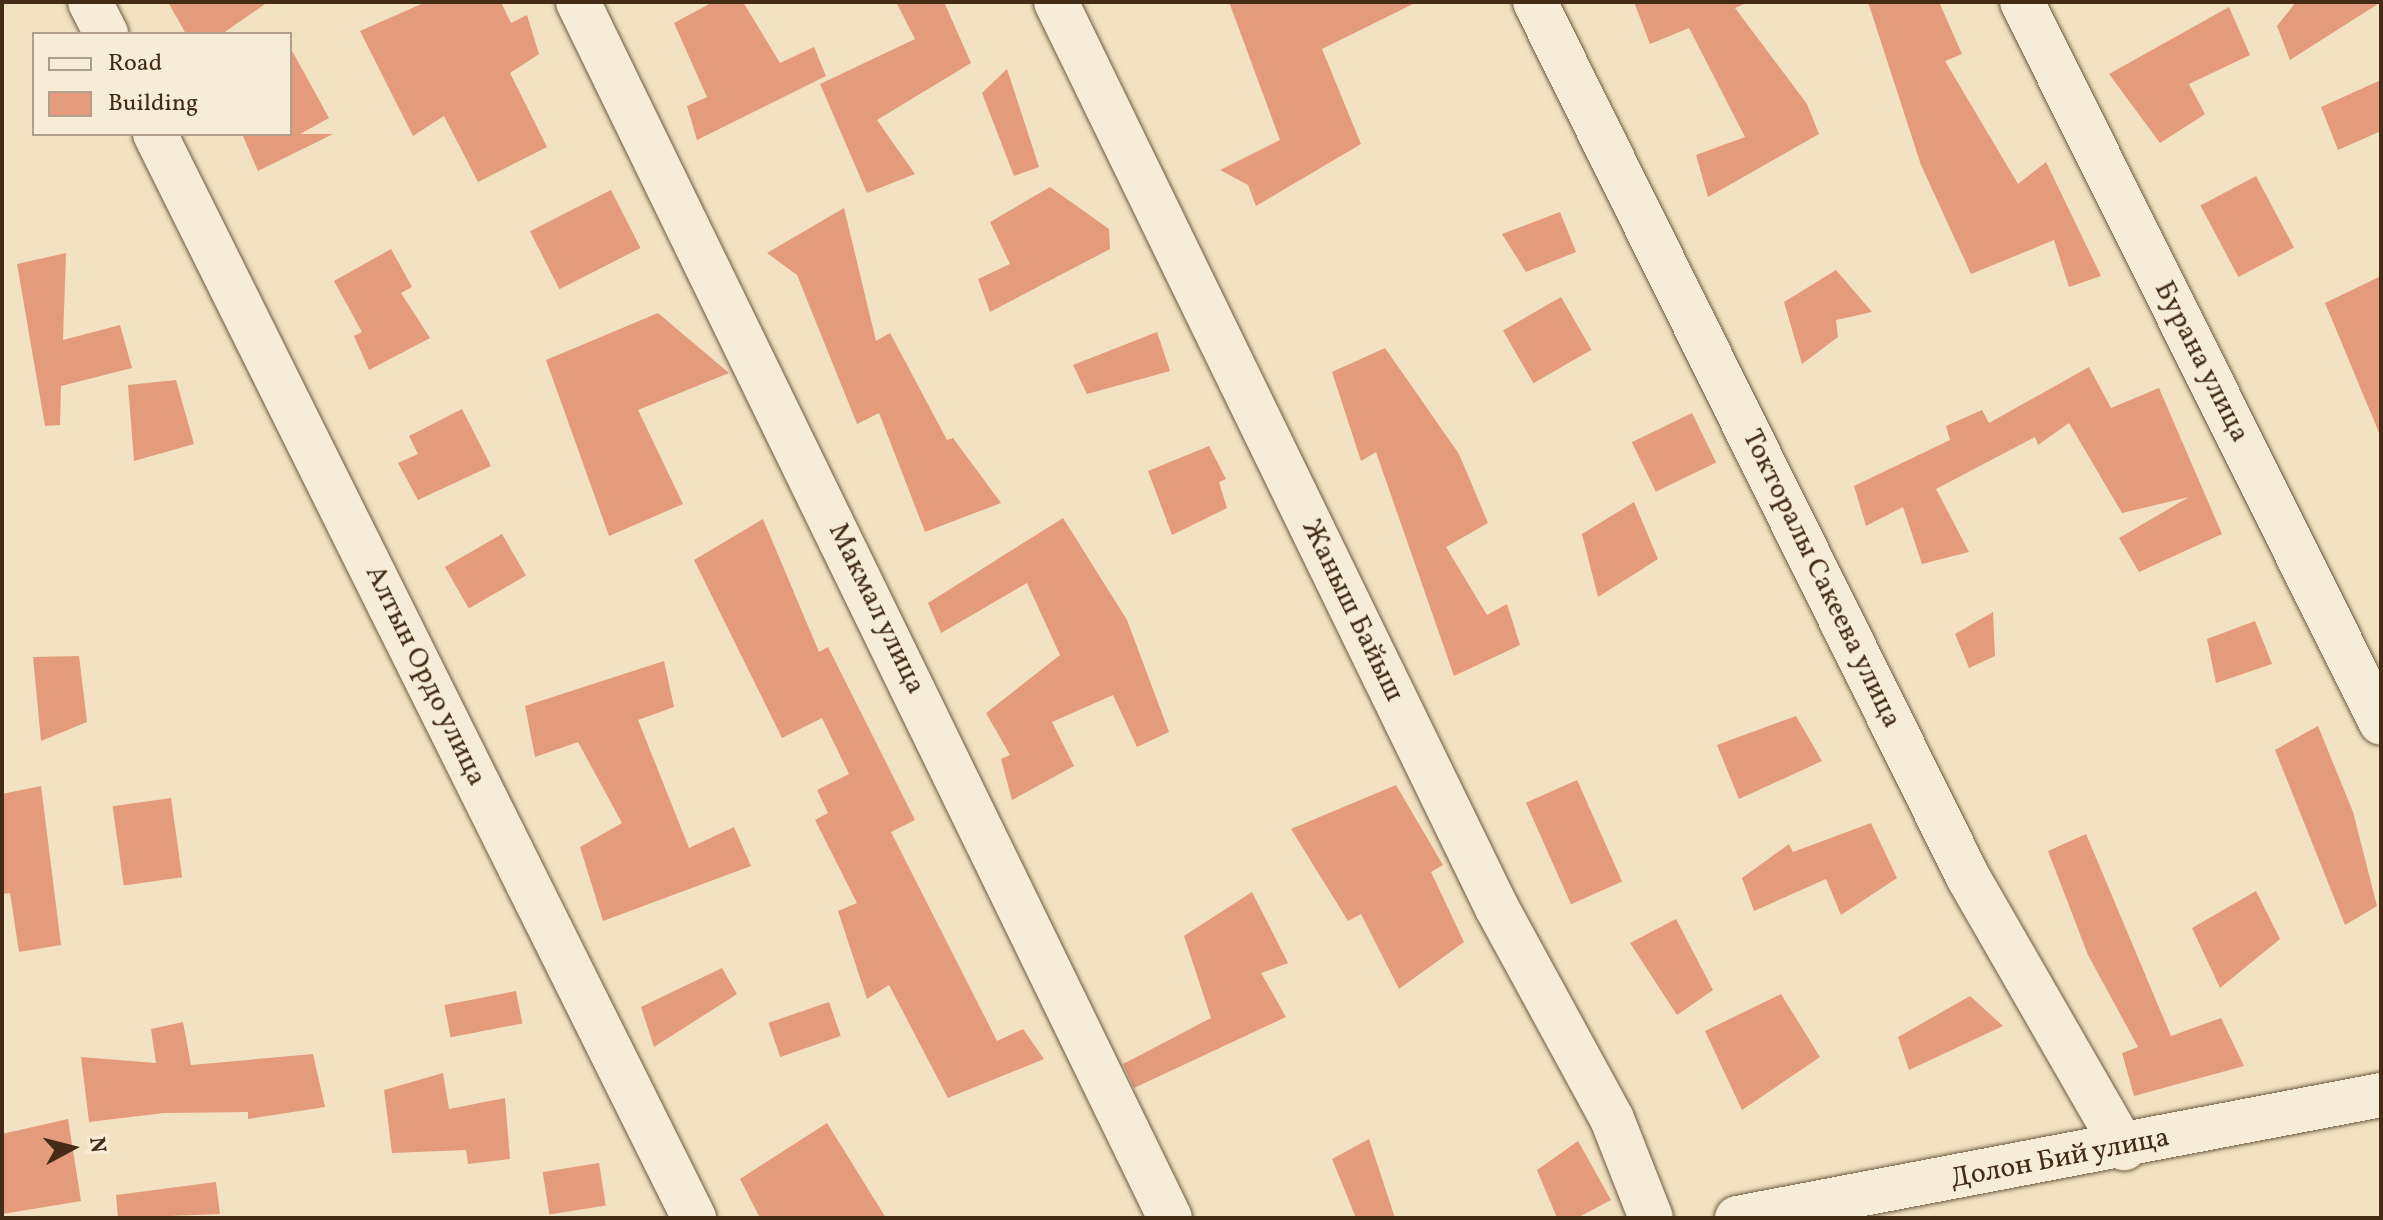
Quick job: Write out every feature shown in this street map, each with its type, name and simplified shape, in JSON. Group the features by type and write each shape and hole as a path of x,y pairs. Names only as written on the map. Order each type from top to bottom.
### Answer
{"street":[{"path":"90,2 105,32"},
{"name":"Макмал улица","path":"578,2 1170,1218"},
{"name":"Жаныш Байыш","path":"1056,2 1497,908 1612,1119 1651,1218"},
{"name":"Токторалы Сакеева улица","path":"1535,2 1968,877 2124,1148"},
{"name":"Бурана улица","path":"2022,2 2381,723"},
{"name":"Алтын Ордо улица","path":"156,136 694,1218"},
{"name":"Долон Бий улица","path":"1737,1218 2124,1148 2381,1095"}],"building":[{"path":"168,2 268,2 225,32 185,32"},
{"path":"426,2 501,2 511,23 527,15 539,54 510,73 547,147 478,182 444,116 413,136 360,31"},
{"path":"713,2 743,2 780,63 814,47 826,76 697,140 687,106 707,97 674,23"},
{"path":"896,2 944,2 971,63 877,120 915,174 867,193 820,84 915,39"},
{"path":"1229,2 1417,2 1322,49 1361,144 1256,206 1248,185 1220,170 1280,140"},
{"path":"1634,2 1749,2 1735,8 1807,104 1819,134 1708,197 1696,155 1745,137 1689,28 1650,44"},
{"path":"1868,2 1939,2 1962,54 1945,61 2018,184 2046,162 2101,276 2069,287 2054,240 1971,274 1921,165"},
{"path":"2296,2 2381,2 2290,60 2277,26"},
{"path":"2229,7 2250,55 2189,84 2205,114 2160,143 2109,74"},
{"path":"292,51 329,118 300,134 333,134 258,171 243,136 292,136"},
{"path":"1007,69 1039,167 1014,176 982,93"},
{"path":"2381,80 2381,131 2338,150 2321,107"},
{"path":"2256,176 2294,248 2238,277 2200,206"},
{"path":"1050,187 1109,229 1110,249 990,312 978,279 1010,264 990,222"},
{"path":"611,190 641,248 559,289 530,231"},
{"path":"844,208 876,341 890,333 947,440 953,438 1001,503 925,532 879,413 857,424 797,275 767,253"},
{"path":"1560,212 1576,252 1526,272 1502,234"},
{"path":"391,249 412,287 401,293 430,338 369,370 354,336 362,332 334,281"},
{"path":"66,253 63,340 120,325 132,368 61,386 60,425 45,426 17,264"},
{"path":"1836,270 1872,312 1836,320 1838,337 1802,364 1784,302"},
{"path":"2381,276 2381,435 2380,435 2325,303"},
{"path":"1561,297 1592,350 1533,383 1503,330"},
{"path":"658,313 729,373 638,410 683,504 609,536 546,360"},
{"path":"1157,332 1170,371 1087,394 1073,365"},
{"path":"1385,348 1459,454 1488,523 1446,547 1487,615 1507,604 1520,645 1454,676 1376,452 1361,461 1332,372"},
{"path":"2089,367 2111,408 2159,388 2222,534 2139,572 2119,538 2189,497 2122,513 2069,423 2038,445 2035,437 1936,489 1969,552 1922,564 1903,507 1866,526 1854,486 1950,440 1946,426 1982,410 1989,423"},
{"path":"176,380 194,444 134,461 128,385"},
{"path":"462,409 491,466 418,500 398,463 418,454 409,436"},
{"path":"1692,413 1716,462 1656,492 1632,442"},
{"path":"1209,446 1226,479 1219,482 1227,508 1172,535 1148,471"},
{"path":"1634,502 1658,559 1598,597 1582,534"},
{"path":"1063,518 1127,620 1169,732 1137,747 1113,695 1052,722 1074,766 1012,800 1001,759 1010,755 986,713 1060,655 1027,583 941,633 928,603"},
{"path":"763,519 819,652 828,647 915,820 891,832 997,1041 1023,1029 1044,1059 948,1098 889,985 867,999 838,911 857,903 815,820 828,813 817,790 849,774 822,718 782,738 694,560"},
{"path":"502,534 526,576 469,609 445,567"},
{"path":"1993,612 1995,656 1969,668 1955,634"},
{"path":"2255,621 2272,664 2216,683 2207,639"},
{"path":"79,656 87,722 41,741 33,657"},
{"path":"664,661 674,707 638,720 689,848 734,827 751,866 603,921 580,847 622,823 578,742 535,757 525,706"},
{"path":"1796,716 1822,761 1739,799 1717,745"},
{"path":"2318,726 2353,812 2377,906 2345,925 2275,750"},
{"path":"1577,780 1622,881 1571,904 1526,803"},
{"path":"1396,785 1443,865 1431,872 1464,942 1399,989 1361,914 1348,921 1291,829"},
{"path":"41,786 61,945 19,952 10,893 2,894 2,794"},
{"path":"171,798 182,877 124,885 113,806"},
{"path":"1871,823 1897,878 1841,915 1826,879 1754,911 1742,878 1789,844 1793,852"},
{"path":"2086,834 2171,1036 2221,1018 2244,1066 2134,1096 2122,1053 2138,1047 2088,955 2048,851"},
{"path":"2256,891 2280,939 2220,988 2192,928"},
{"path":"1252,892 1288,963 1261,973 1286,1017 1134,1088 1123,1064 1211,1018 1184,936"},
{"path":"1676,919 1713,990 1677,1015 1630,943"},
{"path":"722,968 737,994 654,1047 641,1007"},
{"path":"516,991 522,1023 451,1037 444,1005"},
{"path":"1781,994 1820,1057 1742,1110 1705,1031"},
{"path":"1970,996 2003,1026 1909,1070 1898,1037"},
{"path":"829,1002 841,1036 780,1057 768,1023"},
{"path":"183,1022 191,1065 313,1054 325,1107 248,1119 248,1112 164,1113 89,1122 81,1057 156,1063 151,1029"},
{"path":"443,1073 449,1109 505,1098 510,1159 468,1164 466,1150 392,1153 384,1090"},
{"path":"68,1119 81,1201 2,1214 2,1134"},
{"path":"827,1123 886,1218 760,1218 740,1179"},
{"path":"1369,1139 1395,1218 1356,1218 1332,1159"},
{"path":"1578,1141 1611,1200 1577,1218 1557,1218 1537,1170"},
{"path":"599,1163 606,1205 549,1214 543,1172"},
{"path":"216,1182 220,1214 118,1218 116,1195"}]}
